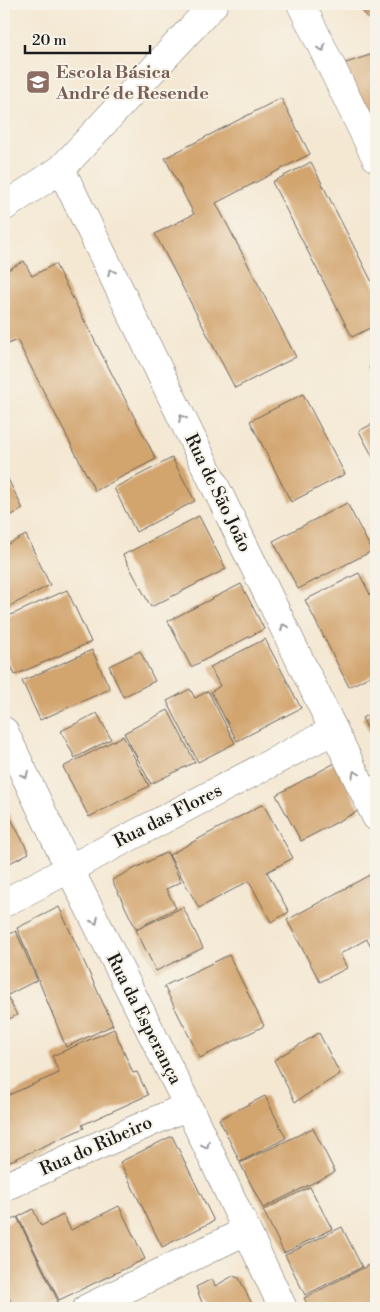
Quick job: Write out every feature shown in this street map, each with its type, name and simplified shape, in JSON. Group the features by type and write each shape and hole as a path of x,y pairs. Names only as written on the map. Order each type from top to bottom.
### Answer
{"street":[{"path":"4,207 61,169 214,4"},
{"path":"300,4 376,158"},
{"name":"Rua de São João","path":"61,169 376,817"},
{"name":"Rua da Esperança","path":"4,730 69,868 188,1106 283,1308"},
{"name":"Rua das Flores","path":"4,903 334,730"},
{"name":"Rua do Ribeiro","path":"4,1187 188,1106"},
{"path":"87,1308 246,1231"}],"building":[{"path":"358,4 376,4 376,14 368,19"},
{"path":"376,53 376,132 343,64"},
{"path":"281,98 310,154 216,203 296,357 235,388 155,234 194,214 165,158"},
{"path":"311,162 376,290 376,325 352,337 272,182"},
{"path":"24,261 32,276 55,264 156,459 95,491 17,340 4,346 4,272"},
{"path":"376,363 376,381 369,367"},
{"path":"303,394 345,474 291,502 250,421"},
{"path":"376,422 376,463 359,431"},
{"path":"172,458 195,501 136,532 114,488"},
{"path":"4,471 23,509 4,519"},
{"path":"347,503 372,551 298,589 273,541"},
{"path":"199,516 226,569 151,607 123,555"},
{"path":"26,535 50,585 4,609 4,546"},
{"path":"359,573 376,606 376,673 349,687 305,600"},
{"path":"241,584 264,629 191,667 168,621"},
{"path":"67,590 91,642 15,675 4,649 4,618"},
{"path":"265,639 301,708 237,741 211,692 220,686 210,667"},
{"path":"92,650 110,689 40,720 22,681"},
{"path":"140,651 155,681 123,697 109,666"},
{"path":"190,689 195,698 208,691 235,743 198,762 167,701"},
{"path":"168,710 195,762 151,784 124,733"},
{"path":"376,711 376,745 362,718"},
{"path":"97,713 111,739 75,758 61,731"},
{"path":"123,736 149,786 89,817 63,767"},
{"path":"335,763 360,810 301,841 276,795"},
{"path":"263,804 293,858 267,872 289,912 271,922 249,881 199,908 169,855"},
{"path":"4,805 29,853 4,866"},
{"path":"167,852 181,882 166,889 176,908 136,929 112,880"},
{"path":"375,872 376,955 367,939 340,954 347,968 320,982 287,920"},
{"path":"59,907 113,1025 66,1047 17,928"},
{"path":"183,907 203,948 156,971 136,930"},
{"path":"16,931 37,980 8,995 4,988 4,937"},
{"path":"229,955 264,1026 200,1058 164,986"},
{"path":"376,986 376,1000 371,989"},
{"path":"4,990 17,1015 4,1022"},
{"path":"114,1029 133,1073 137,1072 148,1095 82,1125 84,1128 4,1164 4,1097 59,1073 52,1056"},
{"path":"319,1033 340,1074 295,1102 274,1060"},
{"path":"265,1096 286,1138 240,1162 219,1119"},
{"path":"313,1128 335,1172 263,1208 240,1163"},
{"path":"172,1136 214,1221 162,1247 120,1162"},
{"path":"310,1187 332,1229 284,1253 263,1210"},
{"path":"119,1206 145,1259 59,1300 18,1217 33,1209 41,1226 63,1215 71,1230"},
{"path":"17,1217 58,1301 44,1308 14,1308 4,1288 4,1224"},
{"path":"342,1227 362,1267 305,1295 285,1255"},
{"path":"371,1264 376,1274 376,1308 309,1308 304,1298"},
{"path":"233,1276 239,1278 254,1308 204,1308 196,1287 212,1279 215,1286"},
{"path":"4,1292 12,1308 4,1308"}],"place":[{"name":"Escola Básica André de Resende","path":"38,82"}]}
